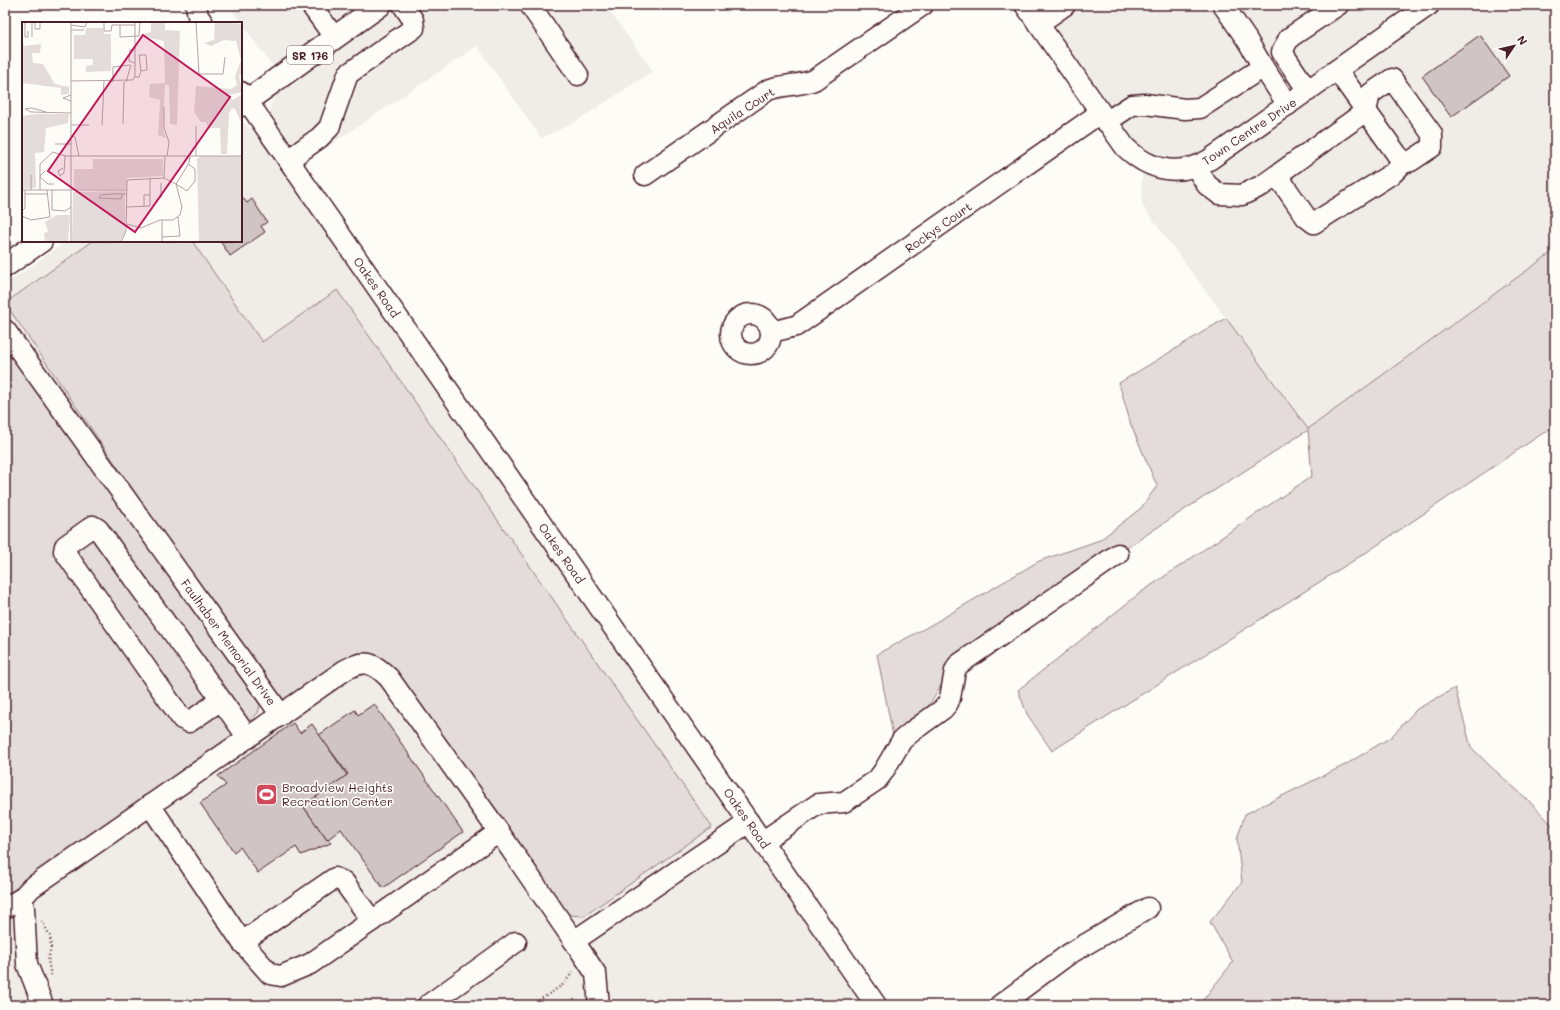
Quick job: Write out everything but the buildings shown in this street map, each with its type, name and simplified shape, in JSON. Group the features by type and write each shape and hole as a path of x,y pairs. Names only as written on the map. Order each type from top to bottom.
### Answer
{"main road":[{"name":"SR 176","path":"243,99 380,5"},
{"path":"5,266 40,242"}],"street":[{"path":"196,5 198,16 202,22"},
{"path":"311,5 334,37"},
{"path":"288,160 319,138 329,128 348,74 414,28 413,20 403,5"},
{"path":"530,5 578,75"},
{"name":"Aquila Court","path":"645,175 768,90 777,86 808,83 814,80 923,5"},
{"name":"Town Centre Drive","path":"1025,5 1125,147 1147,164 1175,170 1196,167 1209,160 1337,70 1408,11 1429,5"},
{"path":"1038,24 1065,5"},
{"path":"1223,5 1288,105"},
{"path":"1308,91 1282,52 1289,38 1338,5"},
{"name":"Rockys Court","path":"771,332 796,326 1103,117 1132,105 1145,104 1185,109 1200,108 1263,67"},
{"path":"1337,70 1403,163"},
{"path":"1196,167 1207,185 1218,194 1242,195 1264,185 1277,175 1366,111 1370,94 1392,79 1432,134 1432,147 1411,161 1403,163 1393,173 1314,224 1306,216 1277,175"},
{"name":"Oakes Road","path":"243,99 288,160 876,1005"},
{"name":"Faulhaber Memorial Drive","path":"5,330 281,715 31,888 13,903"},
{"path":"221,700 189,722 182,719 64,551 65,546 93,526 98,529 221,700 248,738"},
{"path":"763,842 818,804 844,802 877,780 902,740 943,709 948,703 955,671 958,665 1118,554"},
{"path":"281,715 354,665 362,663 371,664 380,669 389,678 499,832 596,974 599,1005"},
{"path":"150,805 242,942 270,974 281,976 310,964 499,832"},
{"path":"574,941 750,822"},
{"path":"242,942 335,878 344,882 372,921"},
{"path":"13,903 24,908 27,964 51,1000"},
{"path":"1000,1005 1069,954 1148,908"},
{"path":"428,1005 516,942"}],"path":[{"path":"41,915 50,936 51,947 48,961 52,982"},
{"path":"532,1005 564,984 576,968"},
{"path":"51,1000 63,1005"}],"shaded area":[{"path":"228,5 364,5 275,69 242,22"},
{"path":"398,5 605,5 653,71 575,122 541,138 477,46 302,164 270,115 270,108 275,94"},
{"path":"1036,5 1555,5 1555,250 1308,429 1142,205 1142,150 1128,134"},
{"path":"242,121 264,140 869,1005 5,1005 5,285 65,242 242,242"},
{"path":"92,242 193,242 262,342 337,290 712,827 584,916 567,915 370,653 356,653 340,667 284,701 270,689 5,303"},
{"path":"1555,250 1555,425 1367,552 1052,751 1027,714 1018,690 1140,593 1312,476 1308,430 1167,521 952,665 934,698 921,716 893,736 877,654 931,625 1039,561 1100,540 1141,508 1157,486 1131,425 1119,383 1226,318 1308,429"},
{"path":"5,347 103,476 170,579 260,705 258,713 225,744 5,898"},
{"path":"1455,688 1471,747 1528,800 1555,828 1555,1005 1199,1005 1233,962 1210,922 1242,882 1237,839 1245,814 1345,765 1391,737 1417,709"}],"place":[{"name":"Broadview Heights Recreation Center","path":"266,794"}]}
